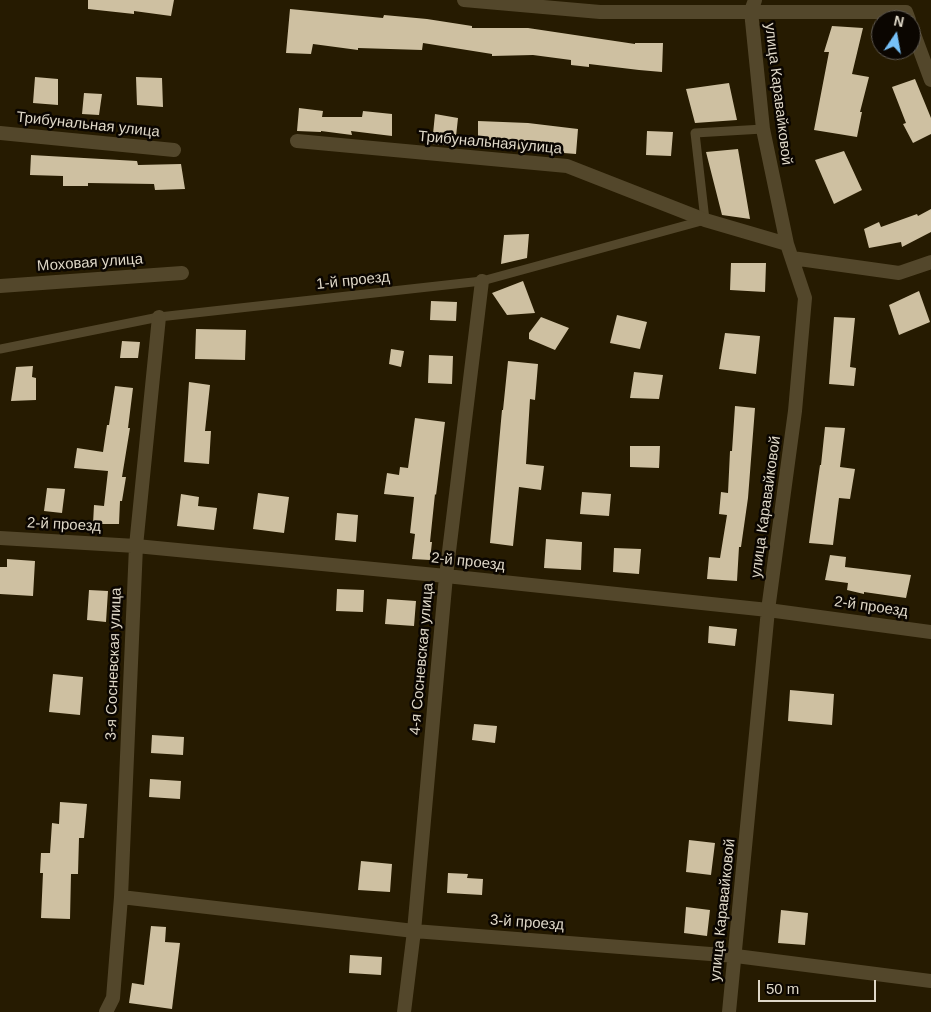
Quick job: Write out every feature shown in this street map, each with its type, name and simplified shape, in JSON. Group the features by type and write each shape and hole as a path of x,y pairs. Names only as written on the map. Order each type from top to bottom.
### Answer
{"street":[{"path":"464,0 600,12 753,6 871,14"},
{"name":"улица Каравайковой","path":"729,1012 736,956 768,610 796,411 805,298 787,244 763,130 753,6"},
{"path":"921,53 931,80"},
{"name":"Трибунальная улица","path":"0,133 174,150"},
{"name":"Трибунальная улица","path":"298,141 567,166 705,220 787,244"},
{"path":"792,258 899,273 931,262"},
{"name":"Моховая улица","path":"0,286 182,273"},
{"name":"4-я Сосневская улица","path":"404,1012 414,931 446,576 482,281"},
{"name":"3-я Сосневская улица","path":"106,1012 113,998 121,897 136,546 159,317"},
{"name":"2-й проезд","path":"0,538 136,546 446,576 768,610 931,632"},
{"name":"3-й проезд","path":"121,897 414,931 736,956 931,981"}],"lane":[{"path":"705,220 695,134 763,130"},
{"name":"1-й проезд","path":"0,350 159,317 482,281 705,220"}],"building":[{"path":"88,0 174,0 171,16 134,11 134,14 88,9"},
{"path":"290,9 383,18 384,15 427,19 472,26 472,28 528,28 635,44 663,43 662,72 589,64 589,67 571,65 571,60 533,55 492,56 492,54 423,43 422,50 358,48 358,50 313,44 311,54 286,53"},
{"path":"832,26 863,28 852,74 869,77 860,112 862,112 857,137 814,130 829,52 824,52"},
{"path":"35,77 58,79 58,105 33,103"},
{"path":"136,77 162,78 163,107 137,105"},
{"path":"915,79 931,118 931,134 913,143 903,124 906,123 892,87"},
{"path":"729,83 737,120 695,123 686,89"},
{"path":"84,93 102,94 99,115 82,114"},
{"path":"299,108 323,111 322,117 362,117 363,111 392,114 392,136 351,131 352,135 321,131 297,131"},
{"path":"435,114 458,118 455,146 432,144"},
{"path":"478,121 528,123 578,129 576,154 478,146"},
{"path":"647,131 673,132 671,156 646,155"},
{"path":"738,149 750,219 722,215 706,152"},
{"path":"844,151 862,190 834,204 815,160"},
{"path":"31,155 137,161 138,165 181,164 185,189 155,190 154,184 88,183 88,186 63,186 63,176 30,175"},
{"path":"931,209 931,232 902,247 901,242 869,248 864,229 879,222 881,227 917,214 918,216"},
{"path":"529,234 527,258 501,264 504,235"},
{"path":"731,263 766,263 765,292 730,290"},
{"path":"523,281 535,313 507,315 492,293"},
{"path":"919,291 930,322 899,335 889,305"},
{"path":"431,301 457,302 456,321 430,320"},
{"path":"617,315 647,322 640,349 610,343"},
{"path":"541,317 569,328 555,350 529,339 529,333"},
{"path":"834,317 855,318 850,367 856,368 854,386 829,384"},
{"path":"196,329 246,330 245,360 195,359"},
{"path":"725,333 760,336 756,374 719,369"},
{"path":"122,341 140,342 138,358 120,358"},
{"path":"391,349 404,351 401,367 389,364"},
{"path":"429,355 453,356 452,384 428,383"},
{"path":"508,361 538,364 535,400 530,399 526,464 544,466 541,490 519,487 513,546 490,543"},
{"path":"33,366 32,377 36,378 36,400 11,401 16,367"},
{"path":"634,372 663,375 659,399 630,398"},
{"path":"189,382 210,385 205,431 211,431 209,464 184,462"},
{"path":"115,386 133,388 128,428 130,428 122,477 126,477 122,501 120,501 119,524 93,524 94,505 104,506 108,471 74,468 77,448 103,452"},
{"path":"735,406 755,408 748,498 741,547 739,547 737,581 707,579 709,557 720,558 727,515 719,514 721,492 728,493"},
{"path":"415,418 445,422 435,494 430,560 412,559 415,534 410,533 414,497 384,494 387,473 399,475 400,467 408,468"},
{"path":"825,427 845,428 840,467 855,469 850,499 839,498 833,545 809,543"},
{"path":"630,446 660,446 659,468 630,467"},
{"path":"47,488 65,489 62,513 44,511"},
{"path":"582,492 611,494 609,516 580,514"},
{"path":"258,493 289,497 284,533 253,529"},
{"path":"181,494 199,497 198,506 217,508 214,530 177,526"},
{"path":"337,513 358,515 356,542 335,540"},
{"path":"546,539 582,542 581,570 544,568"},
{"path":"614,548 641,549 639,574 613,572"},
{"path":"830,555 846,557 845,567 911,575 906,598 864,592 864,594 847,590 848,583 825,580"},
{"path":"7,559 35,561 33,596 0,594 0,567 7,567"},
{"path":"337,589 364,590 363,612 336,611"},
{"path":"89,590 108,591 106,622 87,620"},
{"path":"387,599 416,601 414,626 385,624"},
{"path":"709,626 737,629 735,646 708,643"},
{"path":"53,674 83,677 80,715 49,712"},
{"path":"790,690 834,694 832,725 788,721"},
{"path":"474,724 497,726 495,743 472,740"},
{"path":"152,735 184,737 183,755 151,753"},
{"path":"150,779 181,781 180,799 149,797"},
{"path":"60,802 87,804 84,838 79,838 78,874 71,874 70,919 41,918 43,873 40,873 41,853 50,853 52,823 59,824"},
{"path":"689,840 715,843 711,875 686,872"},
{"path":"361,861 392,864 390,892 358,890"},
{"path":"448,873 468,874 467,878 483,879 482,895 447,893"},
{"path":"686,907 710,910 707,936 684,933"},
{"path":"781,910 808,913 805,945 778,943"},
{"path":"151,926 166,927 165,942 180,943 172,1009 129,1003 132,983 144,985"},
{"path":"350,955 382,957 381,975 349,973"}]}
